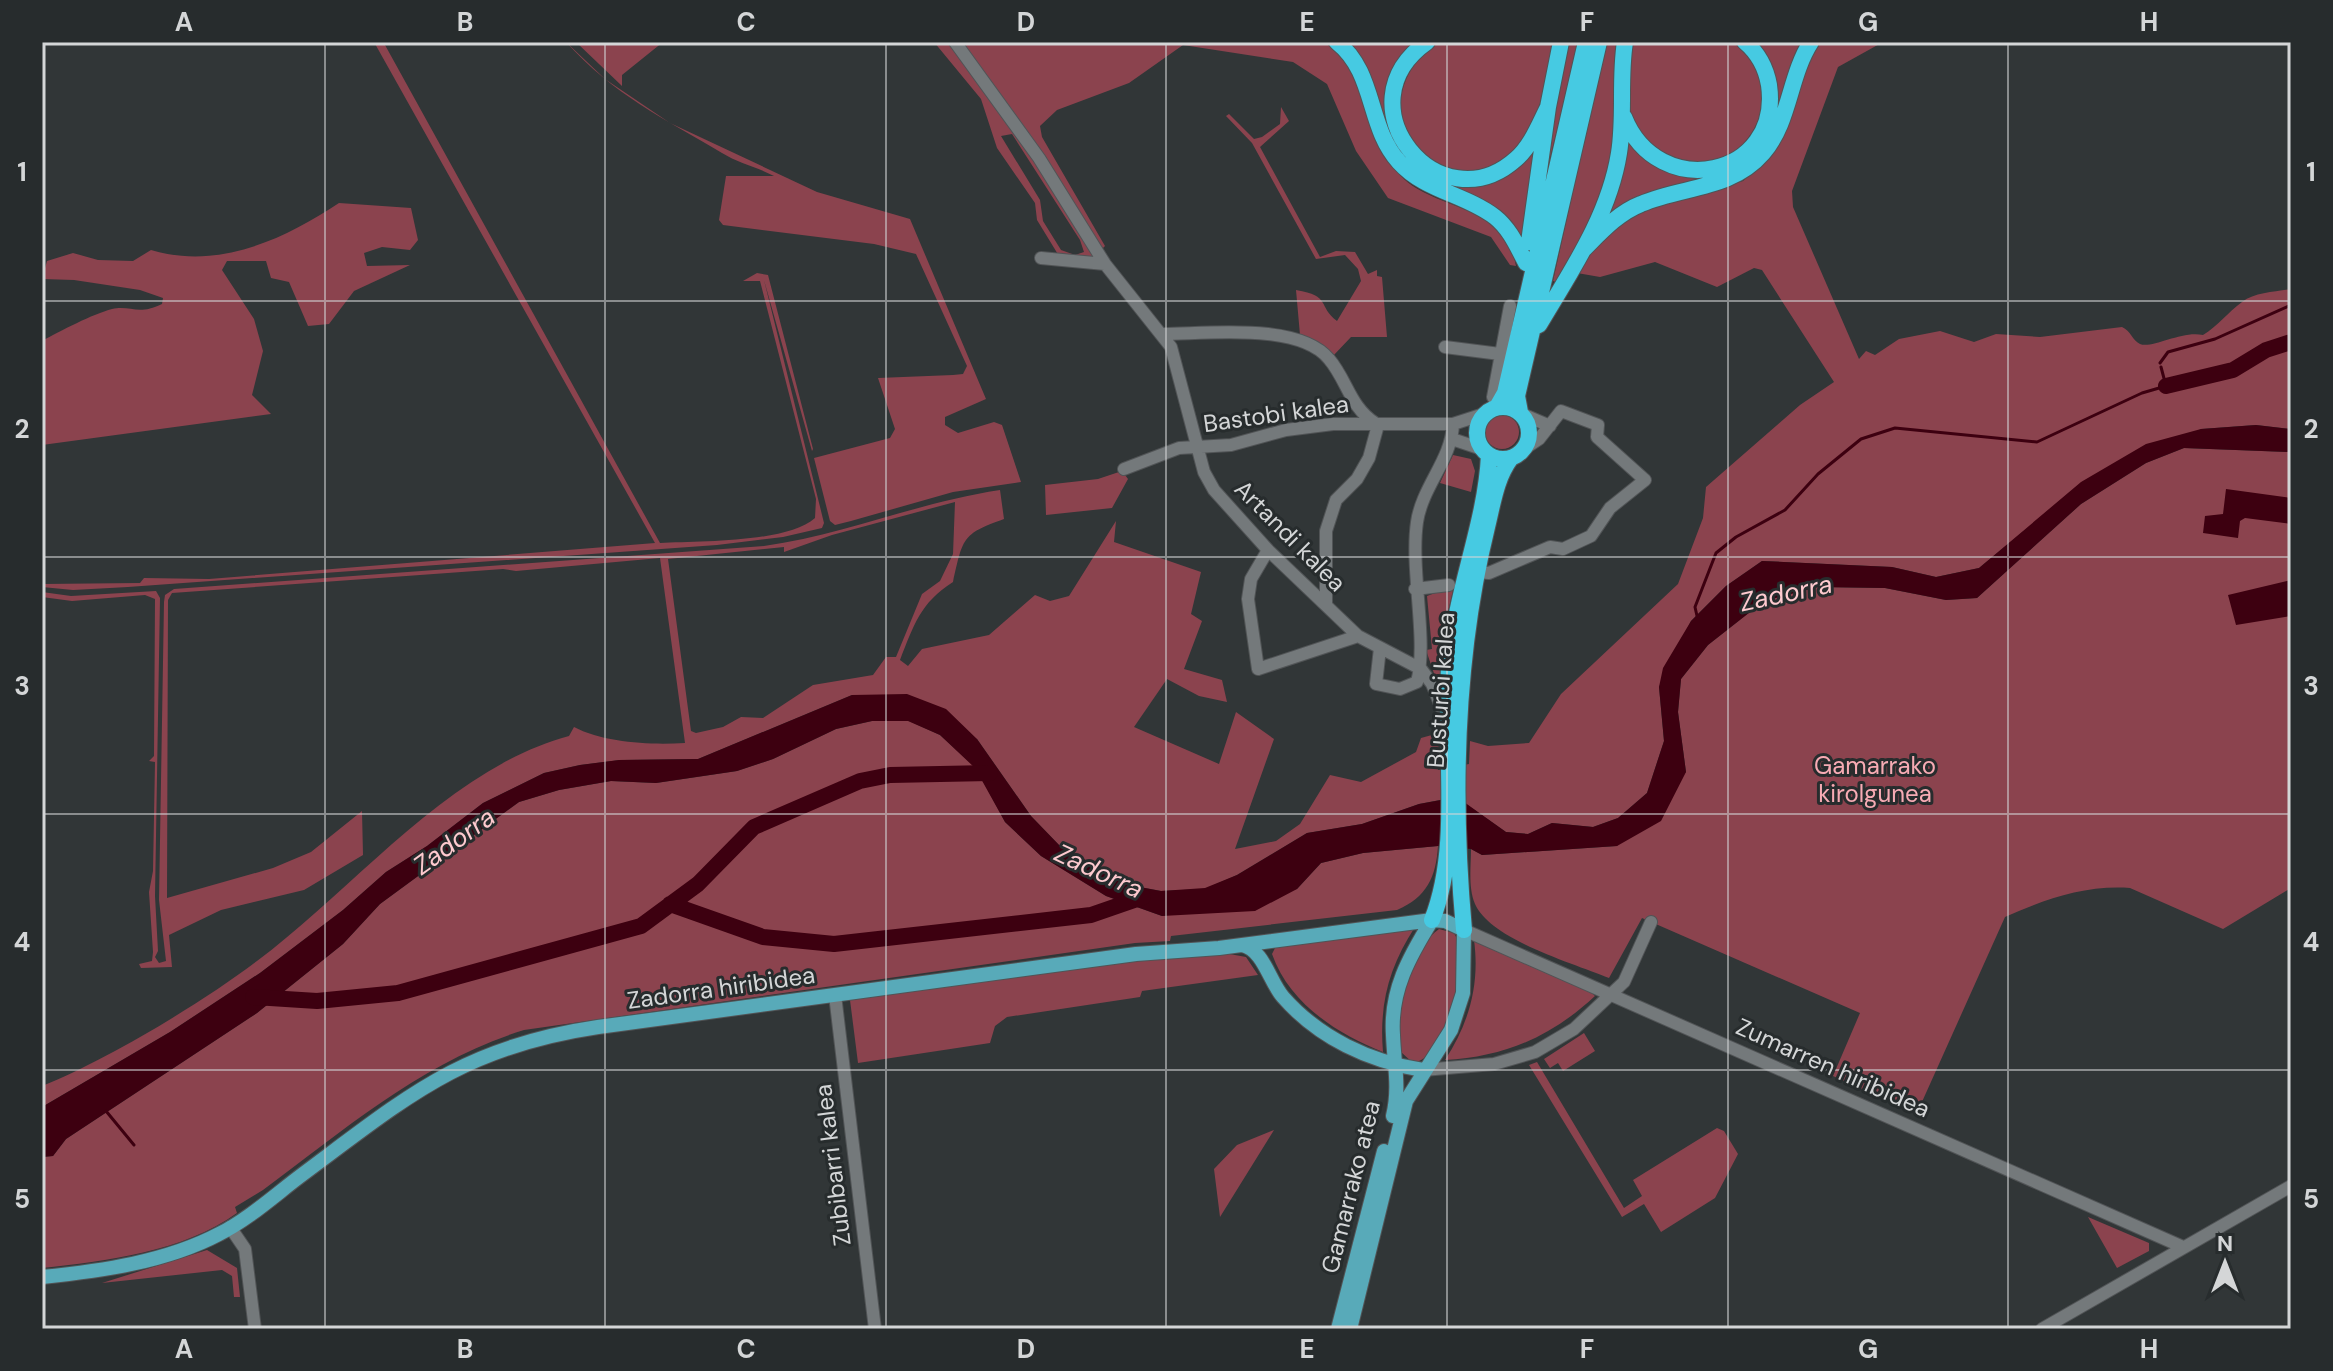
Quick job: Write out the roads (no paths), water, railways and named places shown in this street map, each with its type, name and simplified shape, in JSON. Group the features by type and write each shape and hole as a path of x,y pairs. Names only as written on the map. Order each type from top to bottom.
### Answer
{"highway":[{"path":"1337,42 1358,66 1380,127 1396,159 1421,181 1494,216 1512,236 1526,263"},
{"path":"1427,42 1401,70 1396,82 1393,111 1399,138 1408,151 1434,171 1477,177 1506,167 1526,148 1548,107"},
{"path":"1526,296 1526,263 1548,107 1561,42"},
{"path":"1586,42 1505,393 1477,431 1485,452 1517,453 1529,431 1517,396 1599,42"},
{"path":"1530,340 1584,249 1615,173 1625,42"},
{"path":"1622,112 1637,140 1667,164 1701,171 1734,161 1758,138 1770,102 1763,66 1745,42"},
{"path":"1584,249 1621,215 1639,204 1728,180 1755,163 1778,130 1797,71 1811,42"},
{"path":"1493,409 1521,413"},
{"name":"Busturbi kalea","path":"1453,742 1446,719 1453,633 1485,452"},
{"name":"Busturbi kalea","path":"1464,930 1454,852 1453,742 1463,654 1498,482 1517,453"},
{"name":"Busturbi kalea","path":"1432,920 1454,852"}],"main road":[{"name":"Zadorra hiribidea","path":"42,1277 139,1261 197,1243 230,1227 419,1087 492,1051 556,1033 1136,954 1241,945 1432,920 1445,921 1464,930"},
{"name":"Gamarrako atea","path":"1338,1329 1396,1102 1395,996 1407,960 1432,920"},
{"name":"Gamarrako atea","path":"1350,1329 1406,1101 1451,1030 1463,993 1464,930"},
{"path":"1264,964 1267,946 1272,940"},
{"path":"1241,945 1252,949 1285,998 1323,1031 1365,1055 1396,1066 1423,1070"}],"street":[{"name":"Artandi kalea","path":"955,42 1039,158 1105,264 1171,347 1204,472 1214,490 1268,550 1358,636 1421,669"},
{"path":"1041,258 1105,264"},
{"path":"1493,409 1510,306"},
{"path":"1162,334 1285,335 1313,345 1329,359 1360,414 1378,425 1369,458 1357,479 1336,500 1326,531 1326,603"},
{"path":"1445,347 1500,354"},
{"name":"Bastobi kalea","path":"1124,469 1179,448 1231,445 1286,430 1333,424 1453,424 1493,409"},
{"path":"1480,572 1550,547 1563,549 1591,536 1610,508 1645,480 1597,437 1598,425 1561,411 1550,426 1517,453"},
{"path":"1521,413 1550,426"},
{"path":"1380,648 1376,684 1411,687 1417,682 1421,669 1415,589 1416,523 1422,499 1452,439 1453,424"},
{"path":"1452,439 1485,452"},
{"path":"1268,550 1251,579 1248,599 1258,669 1358,636"},
{"path":"1415,589 1449,585"},
{"path":"1421,669 1432,684 1446,719"},
{"path":"1423,1070 1483,1066 1535,1052 1574,1029 1624,982 1651,922"},
{"name":"Zumarren hiribidea","path":"1464,930 2183,1247"},
{"name":"Zubibarri kalea","path":"835,995 875,1329"},
{"path":"2042,1329 2291,1186"},
{"path":"230,1227 245,1249 255,1329"}],"water":[{"name":"Zadorra","path":"2256,425 2291,429 2291,452 2184,448 2146,463 2081,504 1977,598 1946,600 1885,588 1817,587 1764,601 1708,645 1681,679 1678,712 1686,772 1661,821 1617,846 1482,855 1471,849 1438,846 1363,853 1321,863 1297,889 1255,911 1162,916 1106,896 1041,856 1005,822 975,768 940,735 908,721 872,721 836,729 773,759 737,771 656,783 611,781 559,790 519,802 380,904 343,944 257,1013 66,1139 53,1156 42,1157 42,1107 170,1032 260,973 343,910 386,872 427,846 483,803 544,773 619,760 698,759 852,695 907,694 946,709 977,739 1031,816 1059,845 1129,885 1161,891 1205,888 1237,875 1307,833 1362,824 1419,804 1457,797 1506,832 1528,834 1552,823 1593,827 1618,818 1647,793 1664,741 1659,687 1663,668 1691,621 1726,586 1762,561 1892,567 1936,577 1979,568 2081,482 2146,444 2201,429"},
{"path":"2226,489 2291,498 2291,524 2245,518 2240,521 2238,538 2203,533 2205,516 2223,514"},
{"path":"2291,580 2291,616 2236,625 2228,595"}],"waterway":[{"path":"2160,363 2168,352 2215,339 2291,305"},
{"path":"2166,386 2233,370 2266,350 2291,342"},
{"path":"1697,616 1695,607 1716,553 1736,537 1785,510 1818,474 1861,439 1895,428 2037,442 2142,393 2166,386 2161,367"},
{"path":"253,997 317,1001 398,993 641,926 698,884 754,827 860,781 890,775 990,773"},
{"name":"Zadorra","path":"670,904 763,937 834,944 1091,915 1143,897"},
{"path":"106,1111 134,1145"}],"park label":[{"name":"Gamarrako kirolgunea","path":"1875,780"}]}
